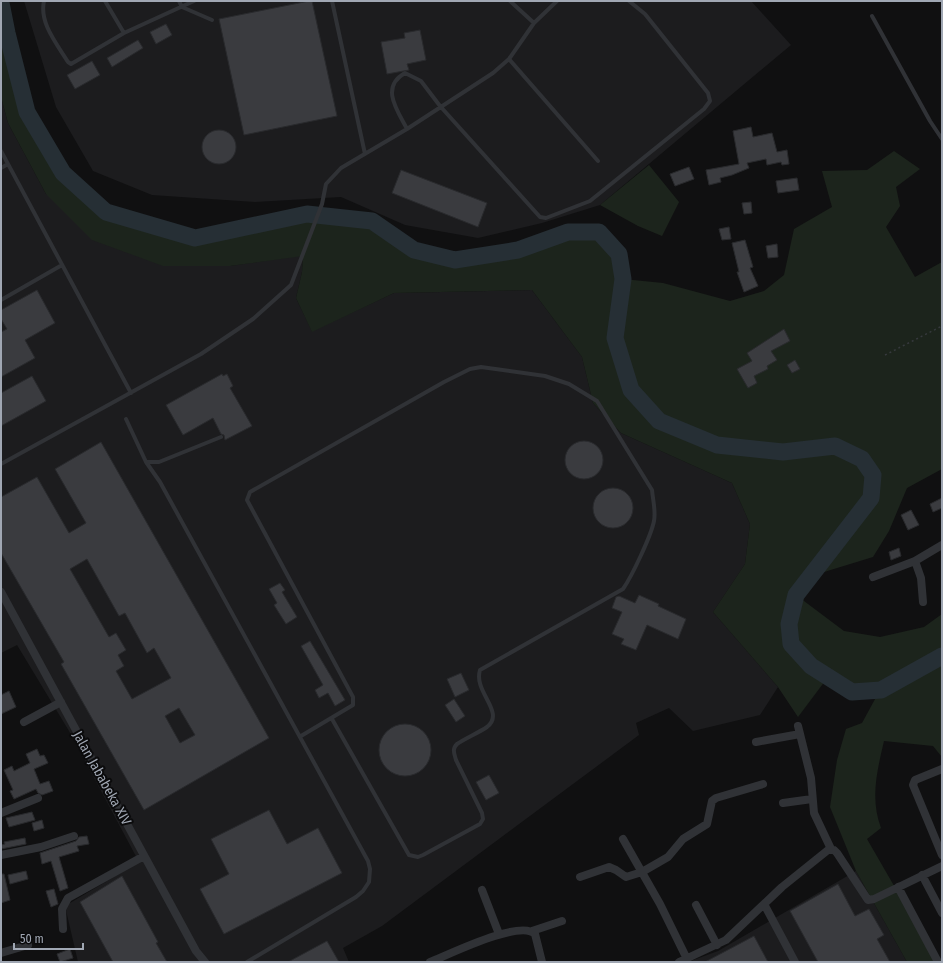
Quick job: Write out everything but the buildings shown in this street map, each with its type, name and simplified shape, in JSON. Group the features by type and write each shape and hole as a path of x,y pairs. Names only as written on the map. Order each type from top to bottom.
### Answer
{"street":[{"path":"873,577 915,561 942,545"},
{"path":"915,561 921,578 923,602"},
{"name":"Jalan Jababeka XIV","path":"1,592 196,951 204,962"},
{"path":"24,722 61,702"},
{"path":"756,742 799,730 811,778 812,799 816,820 831,849 837,853 866,899 874,899 942,866"},
{"path":"942,769 915,780 913,785 942,855"},
{"path":"580,877 609,867 626,877 642,872 672,853 683,839 707,824 712,801 716,798 763,784"},
{"path":"1,813 38,798"},
{"path":"783,803 812,799"},
{"path":"1,855 41,846 74,836"},
{"path":"623,839 660,904 683,960 726,940 764,904 825,852 831,849"},
{"path":"62,929 62,909 68,898 144,856"},
{"path":"922,876 942,913"},
{"path":"896,888 938,962"},
{"path":"482,890 499,934"},
{"path":"764,904 795,962"},
{"path":"696,905 717,945"},
{"path":"430,962 499,934 532,931 562,921"},
{"path":"532,931 537,940 542,962"},
{"path":"1,952 28,945"}],"lane":[{"path":"44,1 43,11 46,25 70,64 124,33 194,1"},
{"path":"105,1 124,33"},
{"path":"179,1 182,7 212,20"},
{"path":"332,1 365,154"},
{"path":"510,1 534,23"},
{"path":"1,464 201,354 253,319 291,285 322,204 326,184 340,168 407,129 492,73 509,59 534,23 557,1"},
{"path":"407,129 391,98 392,84 399,77 405,74 421,81 440,106 540,217 546,218 590,201 704,109 710,101 708,93 678,54 645,14 629,1"},
{"path":"872,16 922,108 942,139"},
{"path":"509,59 598,161"},
{"path":"1,150 131,393"},
{"path":"1,168 8,164"},
{"path":"1,300 62,265"},
{"path":"301,736 354,705 353,697 247,500 250,492 444,382 470,370 482,367 500,368 545,376 569,384 598,401 652,490 654,522 636,567 623,589 480,670 478,681 482,692 494,712 494,717 486,728 453,747 456,760 482,813 483,819 480,824 423,855 418,857 409,855 332,719"},
{"path":"126,419 146,462 160,482 301,736 368,861 370,869 369,882 363,891 356,897 247,962"},
{"path":"146,462 159,462 221,437"}],"path":[{"path":"885,355 942,326"}],"shaded area":[{"path":"24,1 751,1 791,45 600,205 542,223 478,238 405,225 341,197 255,202 152,195 93,171 56,107"},
{"path":"1,6 4,25 27,112 63,173 106,212 195,238 307,214 372,221 414,250 455,260 518,250 568,232 599,232 619,254 623,279 663,283 730,301 764,291 784,275 794,229 832,207 822,171 867,170 894,151 920,169 896,187 900,206 886,227 915,277 942,262 942,469 907,488 889,531 873,557 811,576 796,595 844,631 880,637 924,627 942,614 942,757 933,746 884,741 877,774 875,796 881,828 867,839 938,962 907,962 856,871 830,807 837,760 846,729 862,723 880,690 852,692 828,677 798,717 778,687 713,612 745,564 750,524 732,483 621,433 593,403 582,357 532,290 394,293 312,332 296,298 302,272 303,256 230,266 163,266 92,240 46,194 8,123 1,97"},
{"path":"1,97 8,123 46,194 230,266 303,255 302,272 296,298 312,331 394,293 532,290 582,357 593,403 621,433 732,483 750,524 745,564 713,612 778,687 760,715 693,731 669,708 636,723 639,735 382,926 343,948 349,962 78,962 65,906 139,862 69,731 17,645 1,653"},
{"path":"649,165 679,202 662,236 638,226 600,205"},
{"path":"856,871 907,962 688,962 718,951"}],"waterway":[{"path":"1,3 27,112 63,173 106,212 195,238 307,214 372,221 414,250 455,260 518,250 568,232 599,232 619,254 623,279 615,338 631,390 659,421 717,445 783,452 835,446 862,459 873,475 871,498 796,595 789,624 791,644 811,666 852,692 881,690 942,656"}]}
